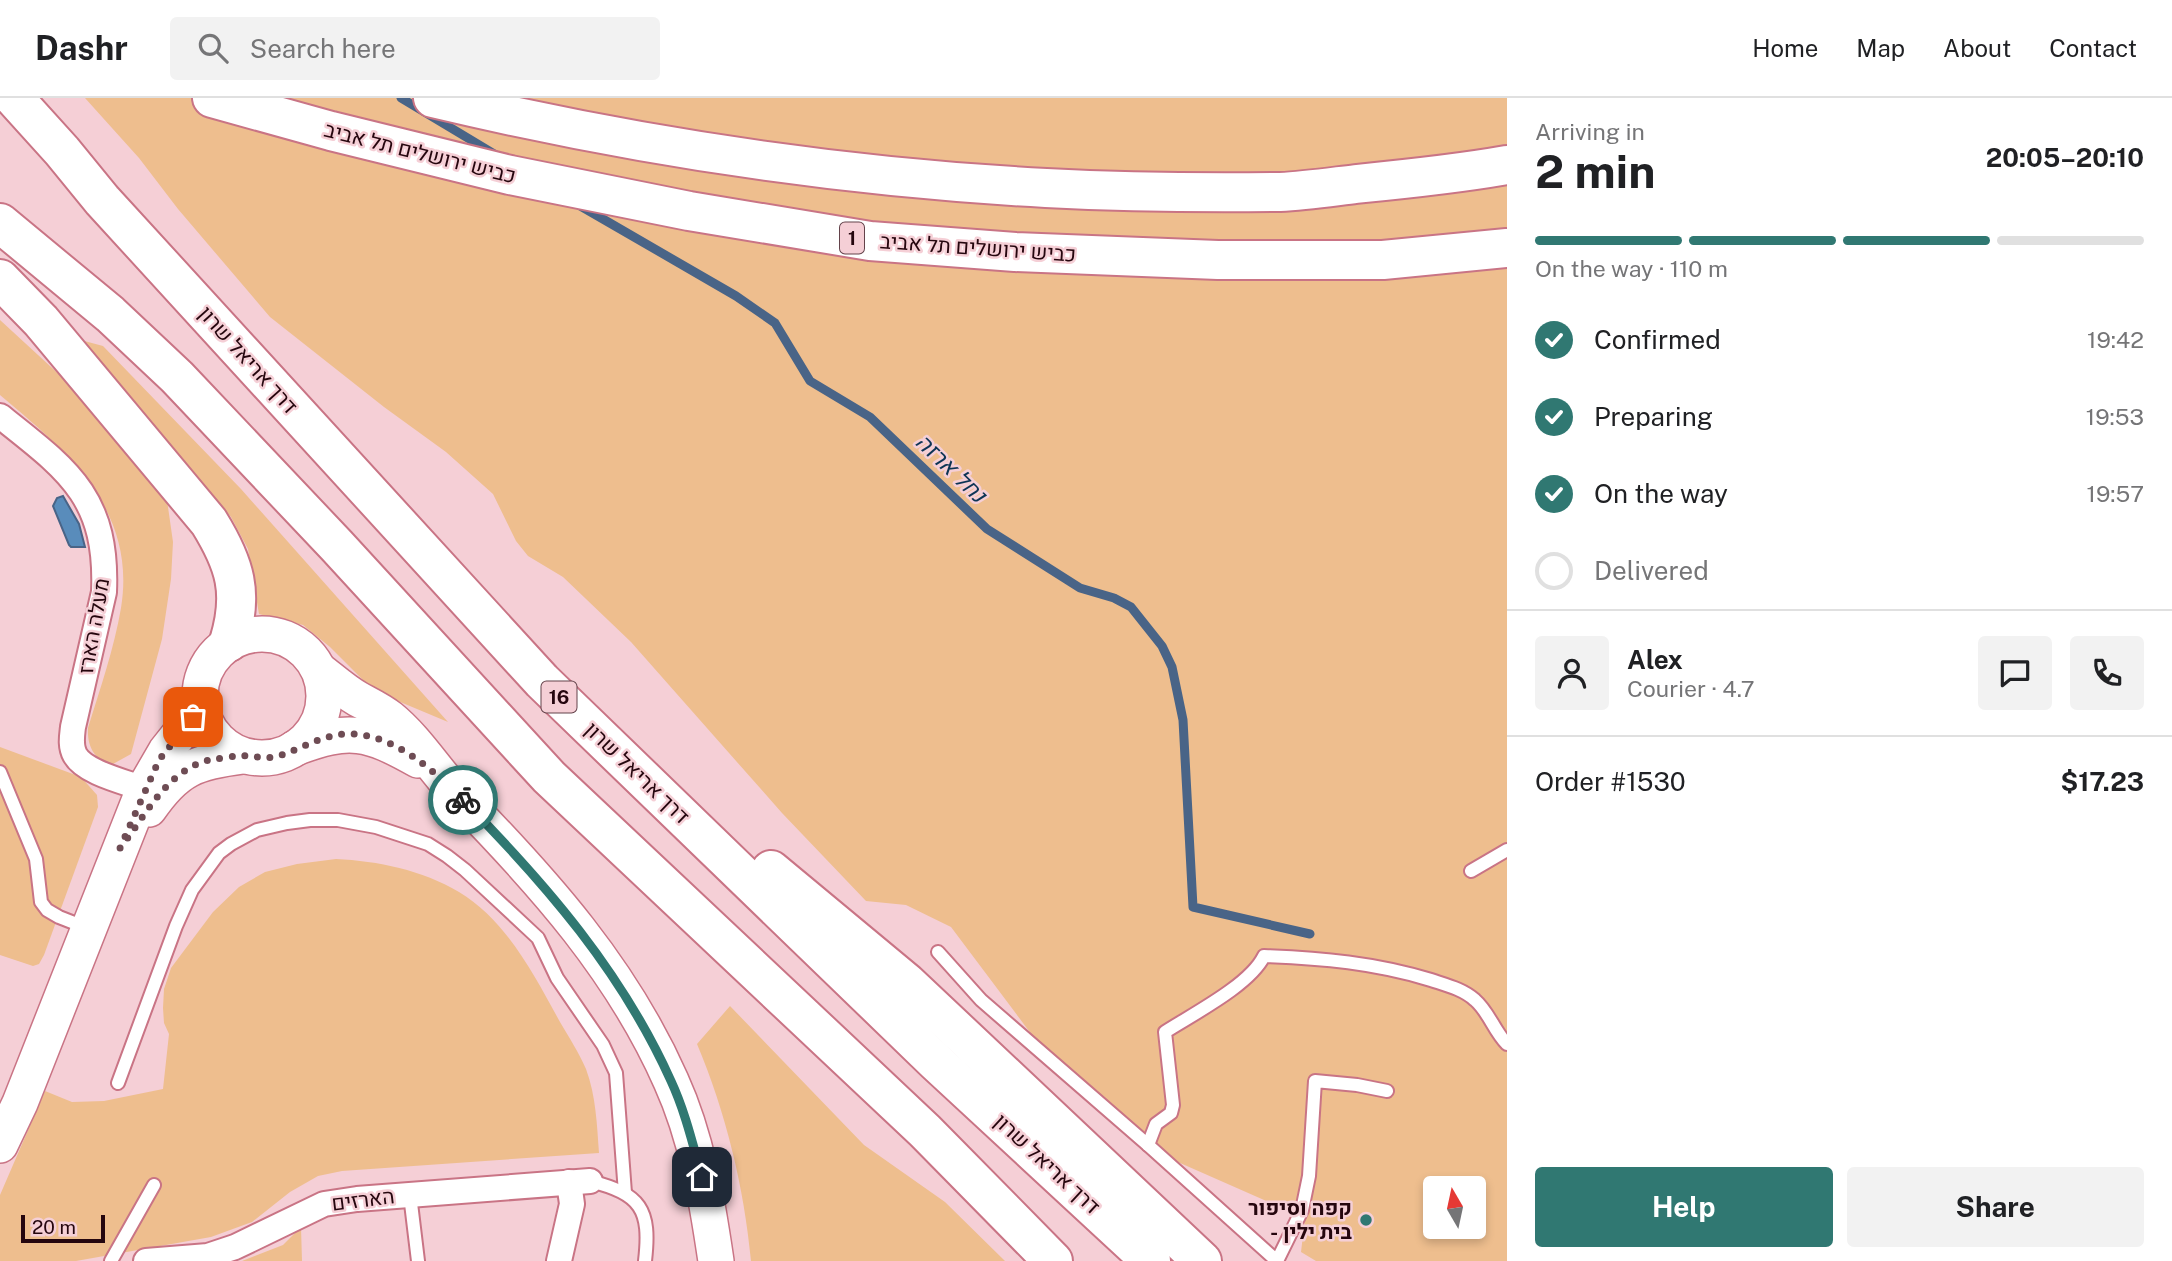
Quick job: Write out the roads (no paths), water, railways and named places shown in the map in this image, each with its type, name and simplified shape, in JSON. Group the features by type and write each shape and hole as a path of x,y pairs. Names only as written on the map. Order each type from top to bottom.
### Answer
{"highway":[{"name":"דרך אריאל שרון","path":"14,98 102,200 538,677 936,1062 1151,1261"},
{"name":"כביש ירושלים תל אביב","path":"212,98 356,138 510,175 690,211 870,241 1015,253 1218,260 1383,260 1507,247"},
{"path":"433,98 657,145 811,168 966,184 1123,192 1283,191 1456,174 1507,165"},
{"path":"0,223 110,314 177,377 328,536 549,777 925,1131 1053,1261"},
{"path":"0,279 41,321 209,522 232,566 237,589 236,615 229,642"},
{"path":"538,677 907,983 1202,1261"}],"main road":[{"path":"0,1145 20,1103 145,789 166,751 193,717 206,666 215,653 229,642 246,635 281,636 310,655 319,670 324,687 321,713 309,737 295,748"},
{"path":"319,670 356,698 388,717 450,787 525,863 577,924 608,966 672,1082 691,1135 709,1213 716,1261"},
{"path":"199,700 207,727 229,749 243,756 261,759 279,756 321,739 346,734 366,736 385,742 419,760 450,787"},
{"path":"120,848 157,797 177,777 206,761 243,756"}],"street":[{"name":"מעלה הארז","path":"0,415 71,476 90,504 101,536 104,593 73,727 72,739 76,757 93,770 145,789"},
{"name":"הארזים","path":"146,1261 208,1256 235,1247 324,1204 580,1181"},
{"path":"559,1261 580,1181"}],"lane":[{"path":"0,772 36,859 41,902 47,910 59,917 88,928"},
{"path":"118,1083 176,926 192,890 219,853 257,830 287,823 338,820 376,827 428,844 447,856 538,939 556,978 603,1045 616,1073 625,1193"},
{"path":"1471,872 1507,850"},
{"path":"938,952 982,1000 1277,1261 1302,1210 1309,1176 1315,1081 1387,1091"},
{"path":"1149,1145 1156,1124 1171,1113 1173,1105 1166,1032 1249,975 1259,966 1264,956 1314,958 1378,967 1454,988 1474,999 1507,1044"},
{"path":"580,1181 614,1187 642,1209 649,1234 645,1261"},
{"path":"111,1261 154,1185"},
{"path":"410,1195 418,1261"}],"water":[{"path":"63,496 79,524 85,547 69,545 53,506 57,498"}],"waterway":[{"name":"נחל ארזה","path":"401,98 496,155"},
{"name":"נחל ארזה","path":"577,204 736,296 775,323 810,381 870,417 987,529 1080,588 1114,598 1131,607 1162,646 1172,667 1183,720 1193,907 1310,934"}],"place":[{"name":"קפה וסיפור - בית ילין","path":"1366,1220"}]}
